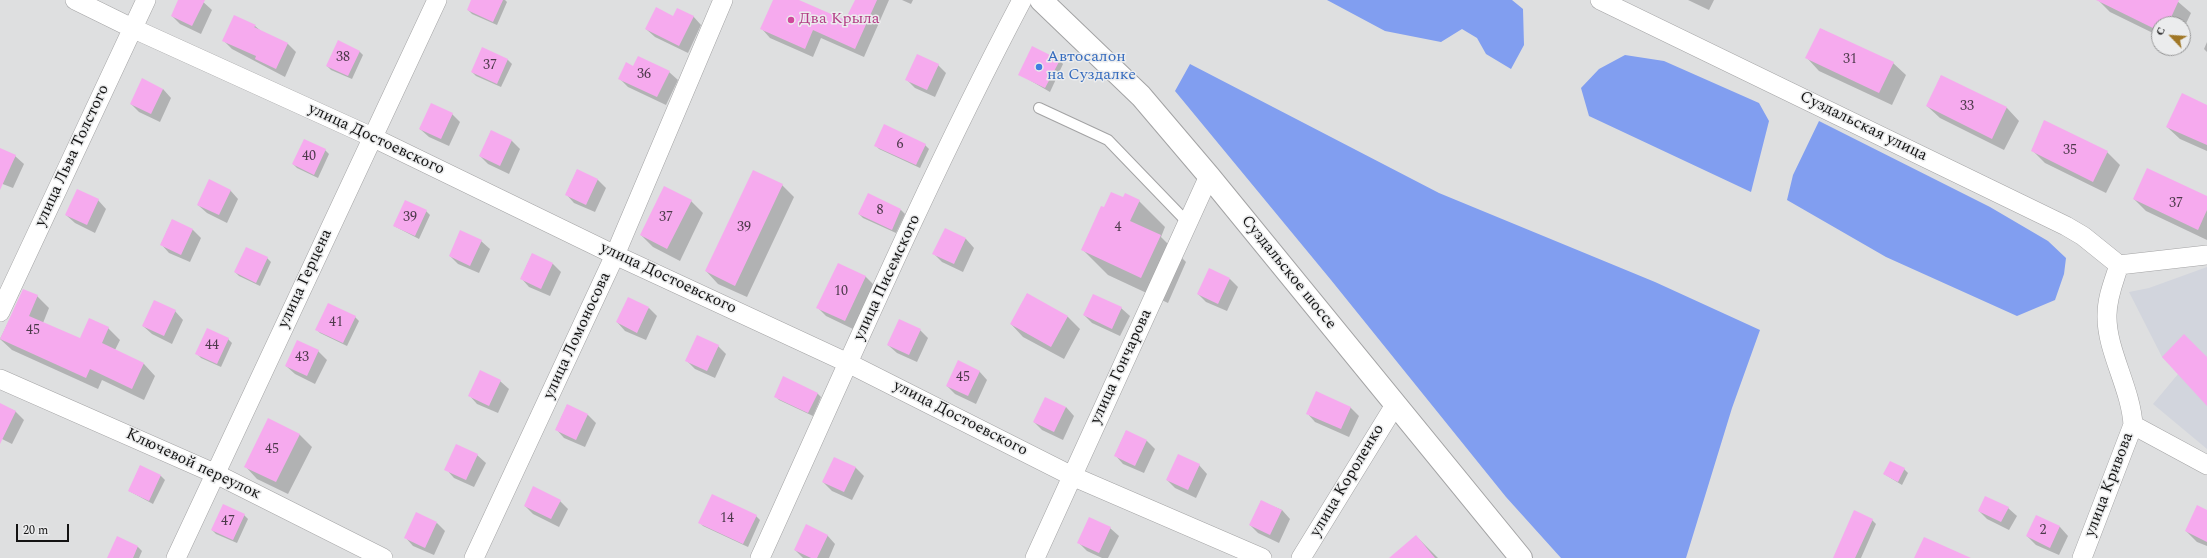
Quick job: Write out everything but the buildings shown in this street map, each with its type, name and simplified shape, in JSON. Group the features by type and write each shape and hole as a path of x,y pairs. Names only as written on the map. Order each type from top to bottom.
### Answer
{"main road":[{"name":"Суздальское шоссе","path":"1041,0 1141,96 1210,176 1521,558"}],"street":[{"name":"улица Достоевского","path":"75,0 132,28 372,137 615,255 848,363 1072,476 1262,558"},
{"name":"улица Льва Толстого","path":"0,312 146,0"},
{"name":"улица Герцена","path":"176,558 437,0"},
{"name":"улица Ломоносова","path":"474,558 615,255 723,0"},
{"name":"улица Писемского","path":"760,558 848,363 992,56 1022,0"},
{"name":"Суздальская улица","path":"1600,0 2066,226 2083,236 2119,265"},
{"name":"улица Гончарова","path":"1035,558 1210,176"},
{"path":"2119,265 2207,255"},
{"name":"улица Кривова","path":"2082,558 2133,425 2132,408 2109,335 2107,316 2108,299 2119,265"},
{"name":"Ключевой переулок","path":"0,379 216,474 383,558"},
{"name":"улица Короленко","path":"1301,558 1395,404"},
{"path":"2133,425 2207,465"}],"lane":[{"path":"1039,108 1108,140 1188,223"}],"shaded area":[{"path":"1327,0 1512,0 1523,9 1524,45 1511,69 1486,54 1477,38 1462,29 1441,42 1385,31"},
{"path":"1625,55 1664,61 1759,103 1769,121 1751,192 1589,116 1581,88 1599,69"},
{"path":"1190,64 1439,193 1655,282 1760,330 1732,408 1686,558 1561,558 1506,497 1331,280 1175,91"},
{"path":"1819,121 1990,207 2048,241 2066,258 2064,274 2055,300 2017,316 1886,257 1787,200 1793,175"},
{"path":"2207,267 2207,449 2153,404 2178,374 2162,357 2129,292 2149,288"}],"place":[{"name":"Два Крыла","path":"791,20"},
{"name":"Автосалон на Суздалке","path":"1039,67"}]}
